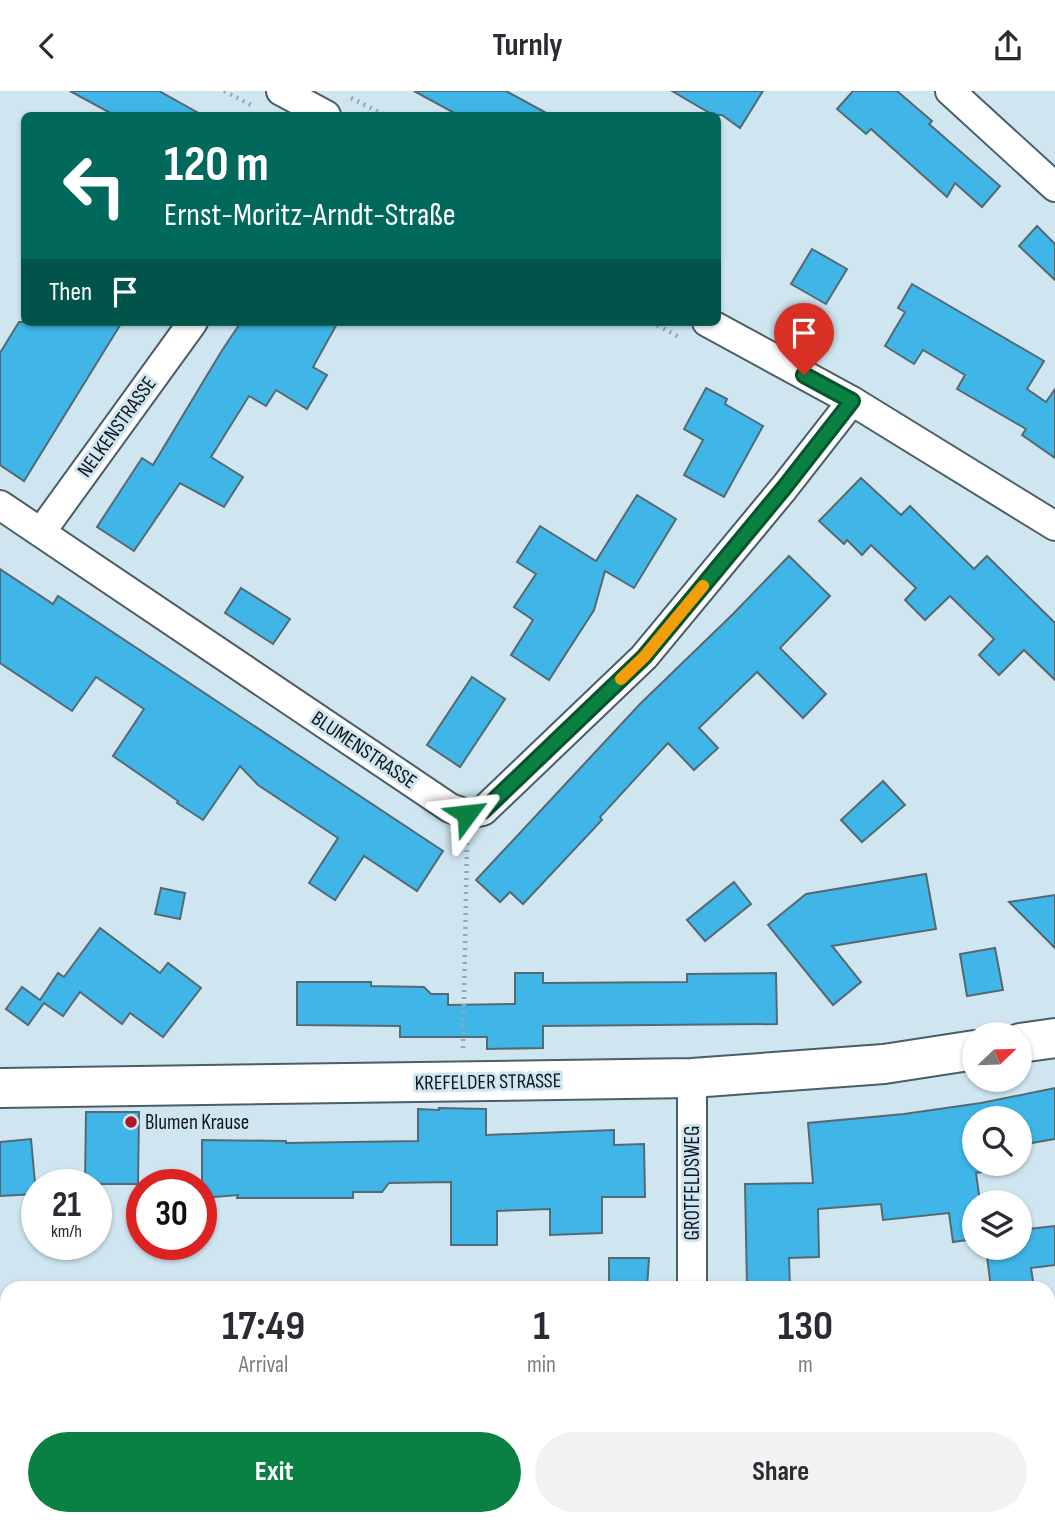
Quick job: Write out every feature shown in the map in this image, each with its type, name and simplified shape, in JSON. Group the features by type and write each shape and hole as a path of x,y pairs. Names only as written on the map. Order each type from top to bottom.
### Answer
{"main road":[{"path":"1032,1041 1055,1038"},
{"name":"KREFELDER STRASSE","path":"0,1089 692,1078 884,1064 962,1052"}],"street":[{"path":"281,91 320,112"},
{"path":"950,91 1055,187"},
{"name":"NELKENSTRASSE","path":"41,532 190,326"},
{"path":"714,326 852,401 1055,527"},
{"path":"467,814 483,811 644,657 852,401"},
{"name":"BLUMENSTRASSE","path":"0,505 450,808 467,814"},
{"name":"GROTFELDSWEG","path":"692,1078 692,1281"}],"path":[{"path":"225,91 259,109"},
{"path":"349,97 379,112"},
{"path":"464,1083 467,814"}],"building":[{"path":"70,91 159,91 197,112 108,112"},
{"path":"414,91 506,91 544,112 452,112"},
{"path":"672,91 763,91 740,128 721,115 721,112 708,112"},
{"path":"853,91 897,91 932,121 929,124 1000,186 982,207 955,183 947,197 871,129 866,134 837,109"},
{"path":"1037,226 1055,244 1055,280 1019,246"},
{"path":"812,249 847,269 826,304 791,284"},
{"path":"912,284 1044,361 1027,389 1046,402 1055,389 1055,458 1022,435 1026,429 957,389 965,375 923,350 914,364 885,346 905,312 898,308"},
{"path":"19,322 21,326 120,326 24,481 0,465 0,353"},
{"path":"238,326 336,326 313,367 327,375 307,409 276,390 266,406 249,396 211,457 243,477 224,507 180,483 134,551 97,527 142,458 153,465"},
{"path":"706,388 727,399 725,404 763,426 724,497 684,475 703,440 684,429"},
{"path":"861,478 901,515 910,506 974,569 987,556 1055,623 1055,680 1024,650 999,675 979,655 994,639 950,596 925,620 905,600 916,588 871,545 862,555 847,540 844,544 819,521"},
{"path":"637,495 676,519 634,588 605,571 594,610 549,680 511,655 533,620 514,607 536,574 517,562 540,526 596,561"},
{"path":"789,556 830,596 780,648 826,694 803,718 757,672 699,728 718,748 694,770 668,743 600,817 602,820 523,904 510,892 500,902 476,880 640,704"},
{"path":"0,569 53,604 58,596 443,851 417,891 364,856 335,900 309,883 338,838 258,785 240,766 203,820 113,756 144,709 96,677 72,711 0,663"},
{"path":"241,588 290,619 273,644 225,613"},
{"path":"472,677 505,699 460,767 427,745"},
{"path":"883,781 905,805 862,842 841,820"},
{"path":"926,874 936,929 832,946 861,982 833,1005 768,925 806,894"},
{"path":"734,882 751,904 705,941 687,920"},
{"path":"161,888 185,893 180,919 155,914"},
{"path":"1055,895 1055,948 1009,902"},
{"path":"100,928 160,973 168,963 201,988 163,1037 130,1013 122,1024 80,992 63,1016 44,1003 28,1025 6,1009 22,987 40,1000 58,973 64,977"},
{"path":"995,948 1003,990 967,996 960,954"},
{"path":"515,973 543,973 543,983 687,982 687,974 776,973 777,1024 543,1026 543,1048 487,1049 487,1037 400,1037 400,1026 297,1025 297,982 371,982 371,986 424,987 431,994 448,994 448,1005 515,1004"},
{"path":"1055,1088 1055,1139 1032,1143 1032,1106 962,1106 962,1176 976,1176 978,1190 962,1190 962,1241 953,1242 949,1213 883,1220 881,1204 818,1209 819,1257 789,1258 790,1281 747,1281 745,1184 813,1183 808,1123 981,1103"},
{"path":"418,1109 486,1109 486,1135 614,1130 614,1145 644,1144 645,1197 602,1197 602,1233 550,1235 550,1209 497,1211 497,1245 451,1245 451,1182 389,1183 382,1192 353,1192 353,1198 237,1198 238,1195 217,1197 217,1169 202,1169 202,1140 286,1143 418,1141"},
{"path":"86,1112 139,1112 138,1169 126,1169 126,1184 112,1184 112,1169 85,1169"},
{"path":"31,1139 34,1169 21,1169 21,1195 0,1196 0,1142"},
{"path":"1055,1226 1055,1265 1031,1268 1033,1281 990,1281 988,1260 1032,1260 1032,1229"},
{"path":"609,1258 649,1258 647,1281 609,1281"}],"slow traffic":[{"path":"621,679 644,657 703,586"}],"place":[{"name":"Blumen Krause","path":"131,1122"}],"route":[{"path":"467,814 483,811 644,657 852,401 804,375"}]}
